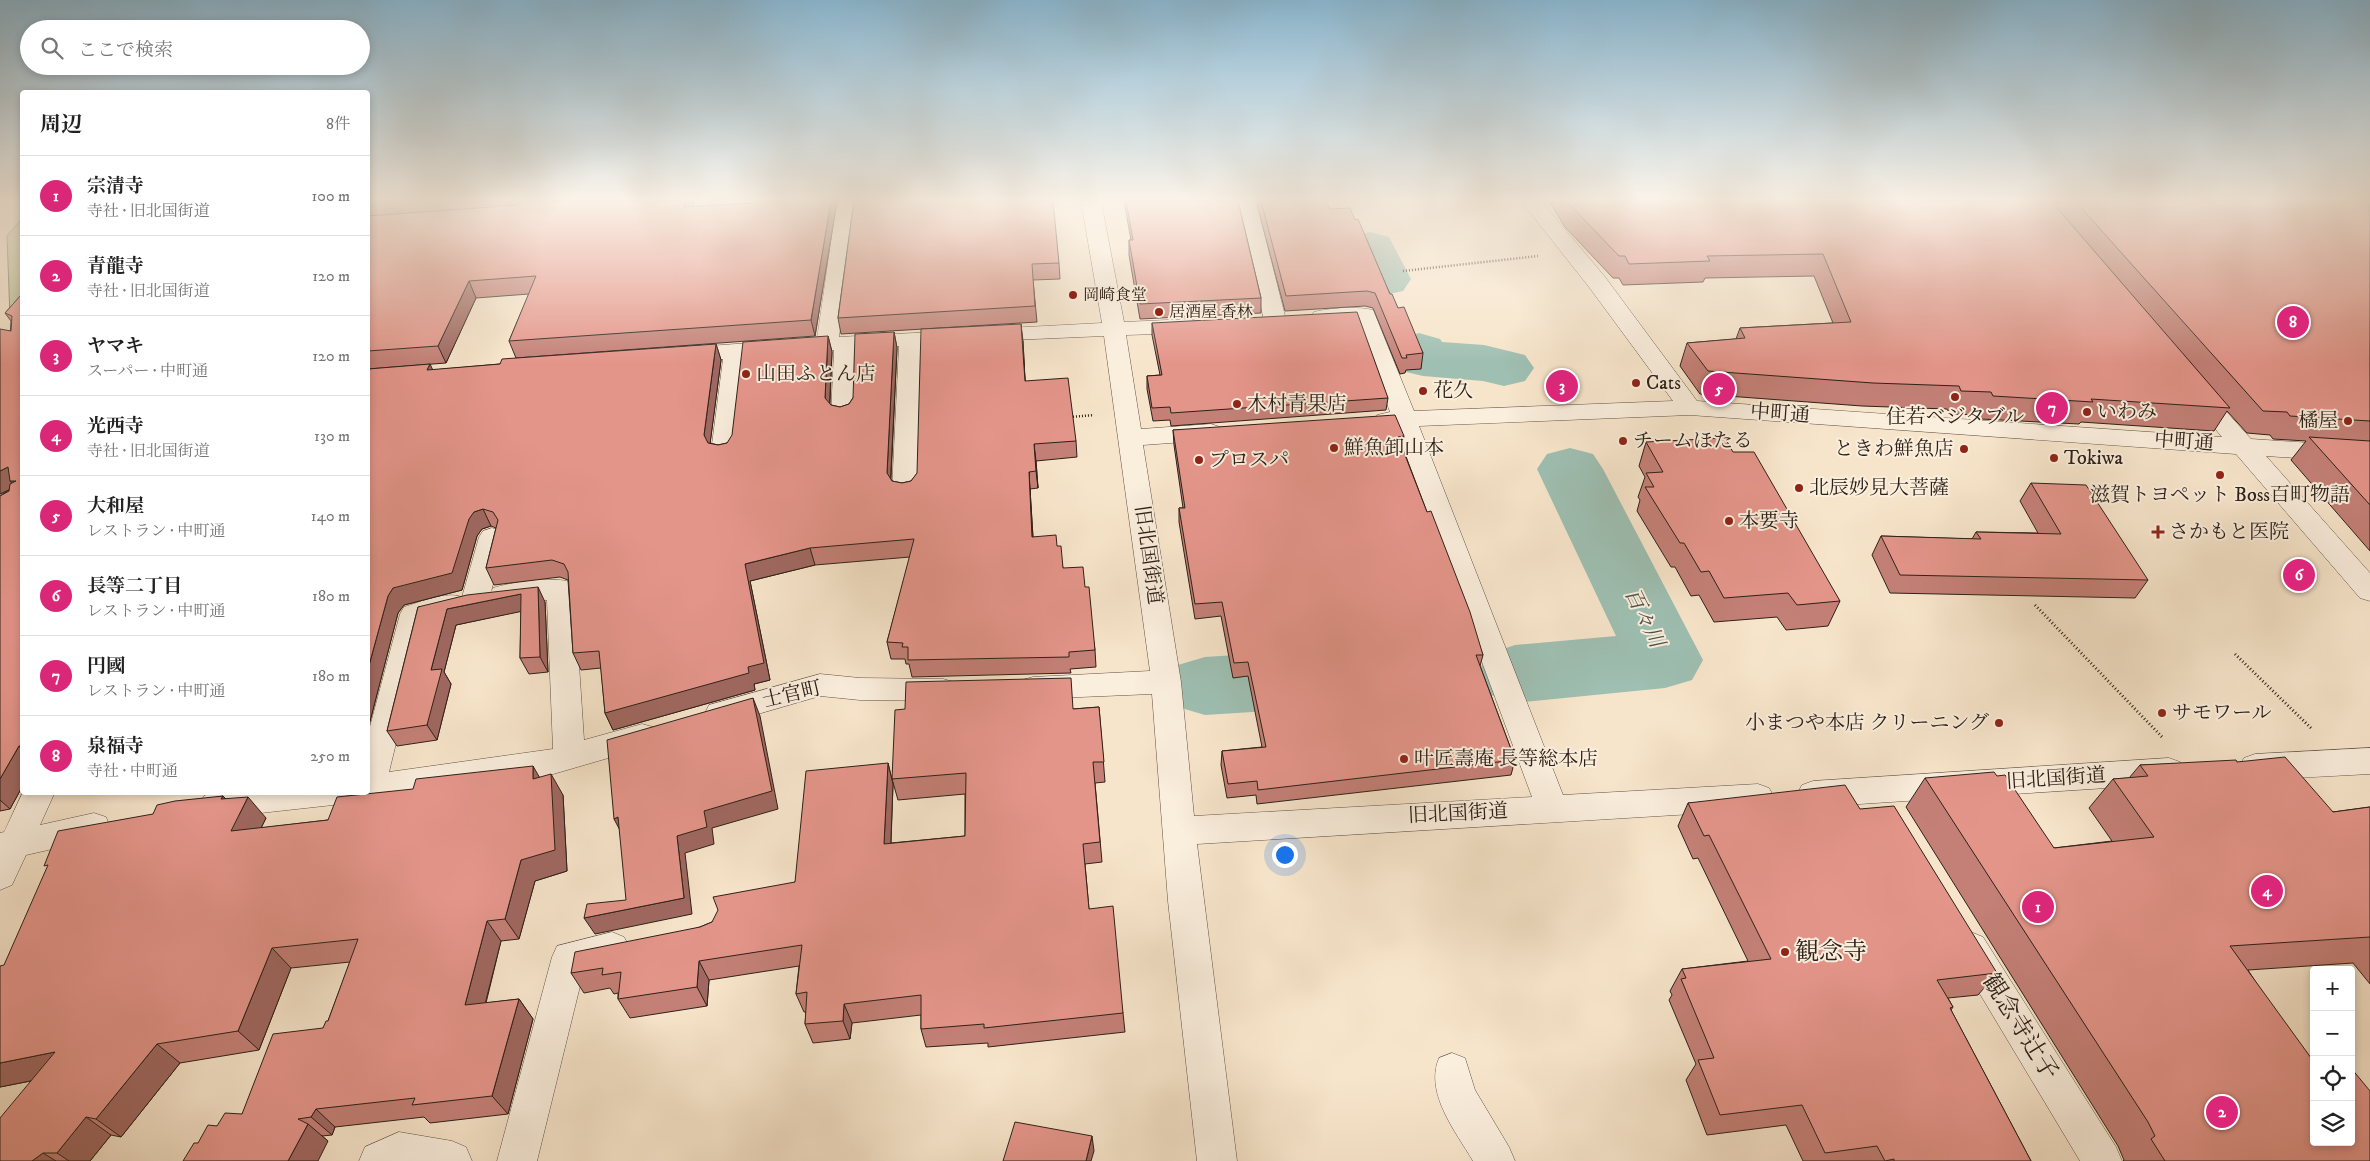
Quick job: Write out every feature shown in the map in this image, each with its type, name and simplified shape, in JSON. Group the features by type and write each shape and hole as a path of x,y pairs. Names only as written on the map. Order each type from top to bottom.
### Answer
{"street":[{"path":"842,415 836,343 843,255"},
{"name":"旧北国街道","path":"1101,255 1114,328 1166,682 1180,830 1875,791 2358,761"},
{"path":"1262,255 1282,320 1365,315 1552,808"},
{"path":"1575,255 1690,408"},
{"path":"657,356 911,338 1114,328 1139,329 1207,324"},
{"path":"904,490 911,338"},
{"path":"723,452 735,351"},
{"path":"2186,379 2242,446 2370,591"},
{"name":"中町通","path":"1364,422 1690,408 2370,455"},
{"path":"1128,425 1234,430"},
{"path":"475,599 492,537"},
{"path":"370,780 414,614 475,599 560,589 570,757"},
{"path":"1004,689 1166,682"},
{"name":"士官町","path":"370,788 543,764 820,685 860,689 968,690"},
{"path":"1875,791 1896,825"},
{"path":"0,875 7,845 37,795"},
{"path":"184,809 307,795"},
{"path":"7,845 119,822"},
{"path":"1180,830 1185,901 1217,1161"},
{"name":"観念寺辻子","path":"1952,917 2102,1161"},
{"path":"517,1161 570,957 644,942"},
{"path":"1452,1071 1457,1096 1495,1161"},
{"path":"379,1161 399,1152 452,1161"}],"path":[{"path":"1069,417 1128,425"},
{"path":"2035,605 2209,769"},
{"path":"2235,654 2358,761"}],"green space":[{"path":"8,255 20,255 20,317 10,317"}],"building":[{"path":"370,255 822,255 811,320 509,341 536,276 469,281 438,346 370,351"},
{"path":"847,255 1058,255 1059,263 1032,264 1035,306 838,318"},
{"path":"1132,255 1251,255 1261,298 1140,304"},
{"path":"1275,255 1373,255 1398,308 1404,307 1423,353 1406,355 1407,358 1402,358 1375,293 1367,291 1286,296"},
{"path":"1755,255 1707,256 1710,261 1629,264 1625,256 1619,256"},
{"path":"1823,255 2098,255 2230,408 2091,399 2093,402 1993,396 1991,392 1961,391 1959,386 1873,383 1708,371 1687,343 1745,338 1740,328 1851,322"},
{"path":"2124,255 2370,255 2370,421 2290,416 2287,412 2263,411"},
{"path":"20,296 20,746 0,779 0,496 9,491 10,484 16,481 10,481 8,467 0,471 0,329 11,331 12,316 5,313"},
{"path":"1357,312 1388,398 1171,413 1170,407 1152,408 1147,376 1162,375 1152,323"},
{"path":"1021,324 1025,381 1068,378 1076,441 1034,444 1036,471 1029,472 1032,537 1056,535 1057,546 1061,546 1063,568 1083,567 1085,587 1089,587 1095,650 1069,652 1069,657 908,660 908,647 902,647 903,643 887,642 914,539 810,548 745,564 764,663 748,667 749,673 605,713 599,651 573,653 568,572 564,564 552,560 486,568 498,520 493,512 483,509 474,512 469,519 452,573 393,588 388,596 370,662 370,369 430,364 427,370 500,364 502,359 716,344 704,435 708,443 718,445 727,443 732,435 743,342 828,336 825,398 831,405 840,407 849,404 853,398 855,334 894,332 887,473 892,481 902,483 911,481 917,473 921,329"},
{"path":"1395,415 1404,436 1398,437 1427,512 1431,511 1470,612 1483,655 1476,655 1515,760 1258,790 1257,781 1228,784 1222,751 1266,747 1248,662 1234,663 1222,602 1195,604 1179,508 1185,508 1173,430"},
{"path":"2309,437 2370,441 2370,505"},
{"path":"1725,438 1733,452 1754,452 1840,601 1797,605 1788,593 1724,598 1709,571 1701,572 1684,543 1680,543 1645,487 1654,487 1646,473 1663,472 1646,442"},
{"path":"2031,483 2086,485 2148,580 1900,575 1881,536 1981,539 1976,532 2061,534"},
{"path":"538,587 540,657 520,658 521,594 447,609 431,670 442,669 427,725 387,731 418,607 467,595"},
{"path":"1071,678 1073,709 1099,707 1104,762 1093,762 1100,842 1083,844 1089,909 1113,906 1123,1013 984,1028 984,1024 921,1029 921,995 844,1004 843,1021 805,1024 807,992 796,994 802,945 699,961 697,987 618,999 621,972 602,975 603,968 571,973 575,952 700,927 712,922 718,910 713,897 795,882 806,771 888,763 884,844 965,836 966,773 892,779 895,710 905,709 906,682"},
{"path":"753,698 772,791 704,811 707,827 677,836 684,898 584,918 587,904 626,900 618,817 614,819 607,740"},
{"path":"2285,757 2333,812 2370,807 2370,937 2230,946 2310,1056 2310,1146 2355,1146 2355,1073 2370,1091 2370,1161 2165,1161 2151,1139 2155,1136 2148,1122 1925,778 1994,772 1997,776 2005,775 2054,848 2154,837 2113,779 2148,776 2140,765 2236,760 2237,762"},
{"path":"533,766 533,779 551,774 555,850 521,860 505,919 487,921 465,1005 519,999 492,1096 412,1105 415,1098 316,1109 311,1117 298,1119 308,1124 288,1161 183,1161 194,1143 198,1143 208,1125 217,1126 225,1113 242,1114 273,1034 323,1028 326,1021 328,1021 358,939 272,948 238,1031 157,1044 96,1119 86,1117 57,1153 43,1153 32,1161 0,1161 0,1118 55,1052 0,1063 0,966 4,965 48,865 44,866 58,831 153,814 157,805 175,801 223,796 221,799 248,797 231,831 328,820 337,797 413,789 416,779"},
{"path":"1845,785 1860,809 1894,806 1997,973 1937,980 1953,1007 1950,1008 2031,1161 1894,1161 1894,1159 1885,1161 1877,1146 1825,1153 1802,1105 1720,1115 1698,1060 1714,1058 1681,979 1686,978 1682,969 1771,959 1709,835 1704,836 1688,803"},
{"path":"1015,1122 1092,1136 1086,1161 1003,1161"}],"waterway":[{"name":"百々川","path":"1373,255 1384,279"},
{"name":"百々川","path":"1419,351 1423,358 1484,363 1504,368"},
{"name":"百々川","path":"1515,674 1665,660 1570,469"},
{"name":"百々川","path":"1205,686 1347,677"}],"place":[{"name":"岡崎食堂","path":"1073,295"},
{"name":"居酒屋 香林","path":"1159,312"},
{"name":"泉福寺","path":"2293,322"},
{"name":"山田ふとん店","path":"746,374"},
{"name":"Cats","path":"1636,383"},
{"name":"ヤマキ","path":"1562,386"},
{"name":"大和屋","path":"1719,389"},
{"name":"花久","path":"1423,391"},
{"name":"住若ベジタブル","path":"1955,397"},
{"name":"木村青果店","path":"1237,404"},
{"name":"円國","path":"2052,408"},
{"name":"いわみ","path":"2087,412"},
{"name":"橘屋","path":"2348,421"},
{"name":"チームほたる","path":"1623,441"},
{"name":"鮮魚卸山本","path":"1334,448"},
{"name":"ときわ鮮魚店","path":"1964,449"},
{"name":"Tokiwa","path":"2054,458"},
{"name":"プロスパ","path":"1199,460"},
{"name":"滋賀トヨペット Boss百町物語","path":"2220,475"},
{"name":"北辰妙見大菩薩","path":"1799,488"},
{"name":"本要寺","path":"1729,521"},
{"name":"さかもと医院","path":"2158,532"},
{"name":"長等二丁目","path":"2299,575"},
{"name":"サモワール","path":"2162,713"},
{"name":"小まつや本店 クリーニング","path":"1999,723"},
{"name":"叶匠壽庵 長等総本店","path":"1404,759"},
{"name":"光西寺","path":"2267,891"},
{"name":"宗清寺","path":"2038,907"},
{"name":"観念寺","path":"1785,952"},
{"name":"青龍寺","path":"2222,1112"}]}
